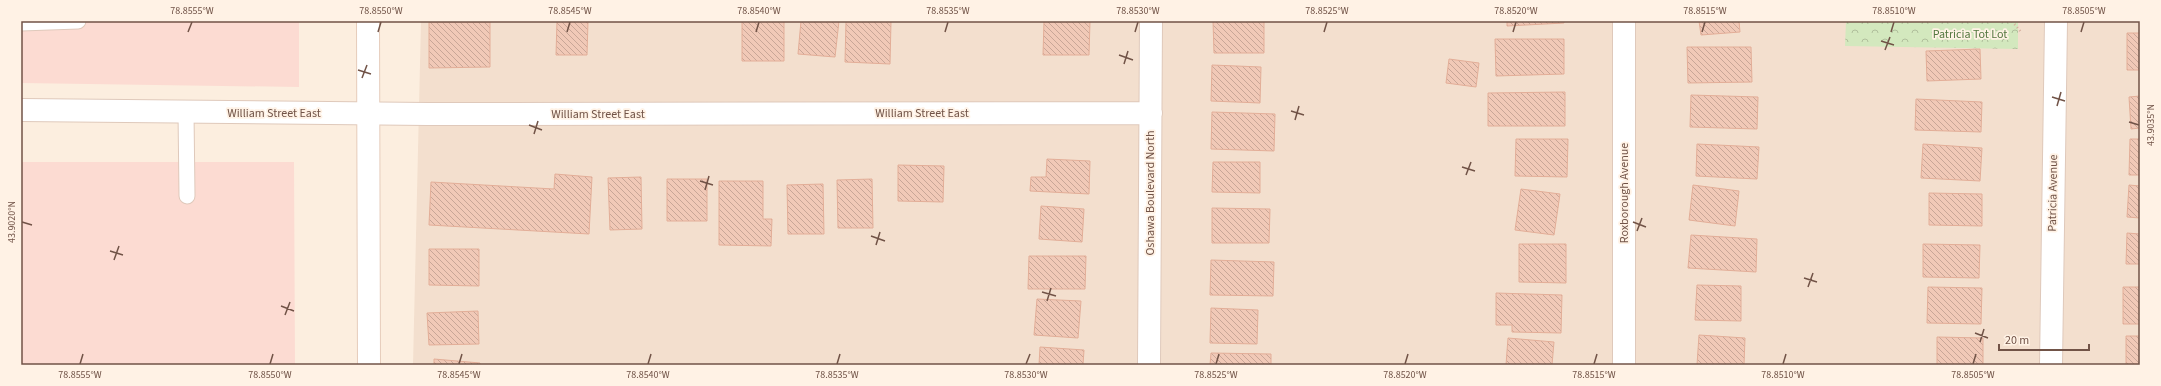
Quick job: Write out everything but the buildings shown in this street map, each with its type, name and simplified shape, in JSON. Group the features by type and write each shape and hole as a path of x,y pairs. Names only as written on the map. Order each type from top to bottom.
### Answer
{"street":[{"path":"368,21 369,365"},
{"name":"Oshawa Boulevard North","path":"1149,365 1151,21"},
{"name":"Roxborough Avenue","path":"1624,21 1624,365"},
{"name":"Patricia Avenue","path":"2051,365 2056,21"},
{"name":"William Street East","path":"21,110 369,113 1151,113"}],"lane":[{"path":"21,23 78,21"},
{"path":"186,112 187,196"}],"path":[{"path":"2012,21 2021,32"}],"shaded area":[{"path":"21,21 299,21 299,87 21,83"},
{"path":"421,21 2140,21 2140,365 413,365"},
{"path":"21,162 294,162 295,365 21,365"}],"green space":[{"name":"Patricia Tot Lot","path":"1846,21 2018,21 2018,49 1845,46"}]}
